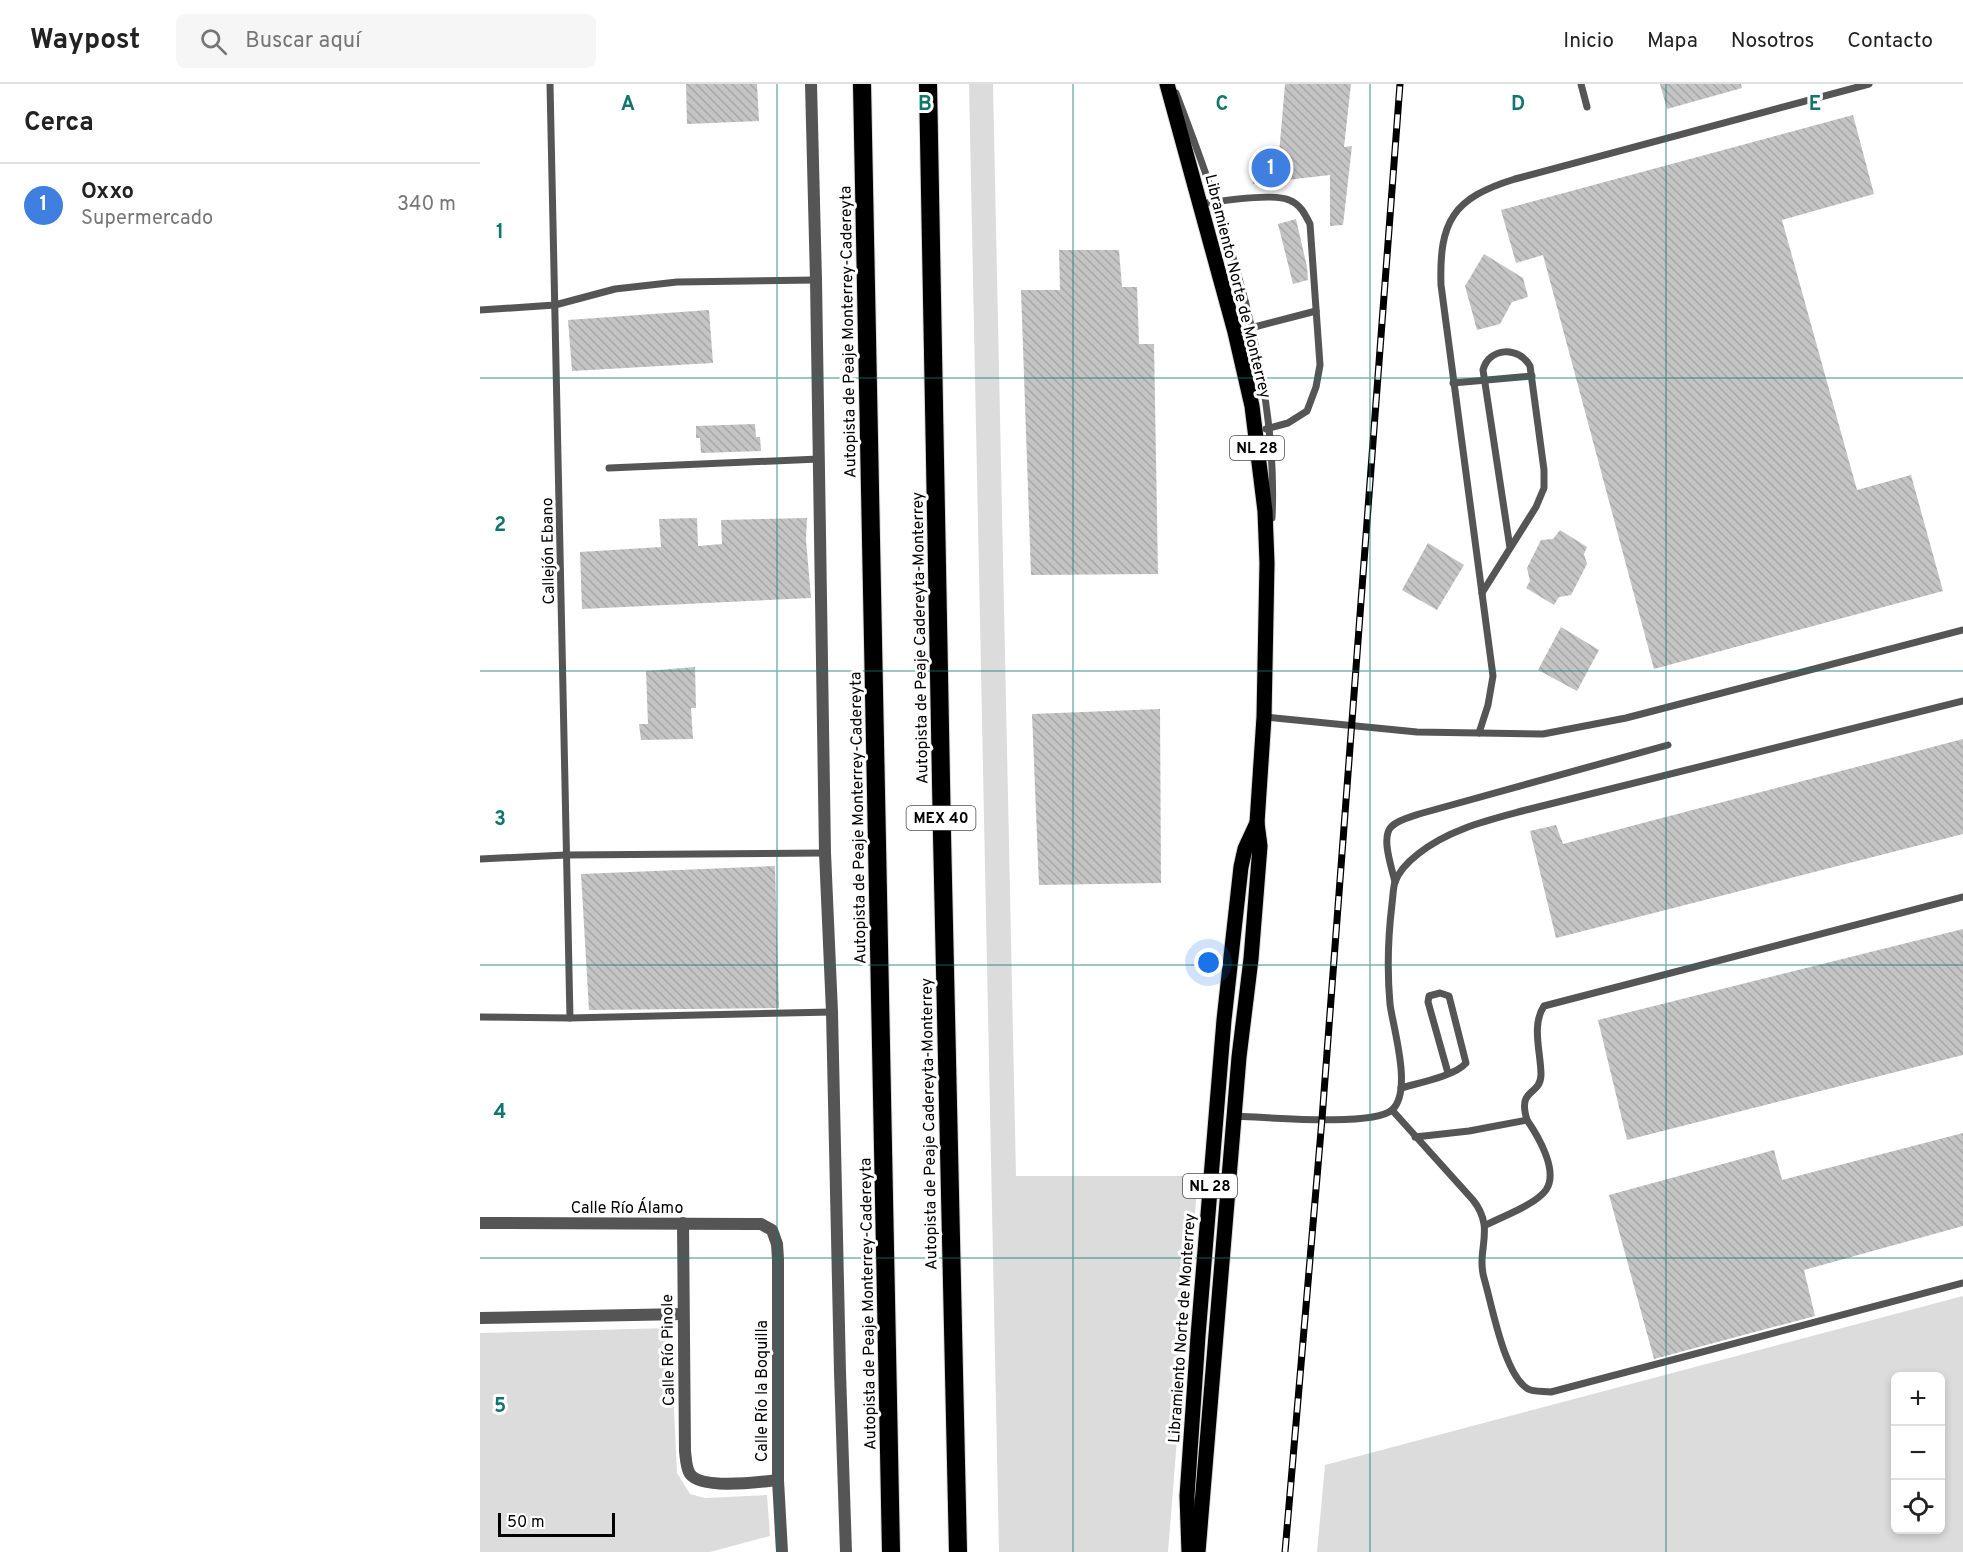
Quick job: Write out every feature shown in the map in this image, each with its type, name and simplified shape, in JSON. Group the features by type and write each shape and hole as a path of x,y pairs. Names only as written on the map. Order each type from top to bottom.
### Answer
{"highway":[{"name":"Autopista de Peaje Monterrey-Cadereyta","path":"861,84 891,1552"},
{"name":"Autopista de Peaje Cadereyta-Monterrey","path":"928,84 958,1552"}],"main road":[{"name":"Libramiento Norte de Monterrey","path":"1167,84 1208,203 1243,330 1252,406 1262,430 1267,563 1264,717 1257,823 1260,846 1251,959 1239,1057 1198,1552"},
{"name":"Libramiento Norte de Monterrey","path":"1189,1552 1187,1520 1189,1460 1229,971 1241,867 1245,849 1257,823"},
{"path":"1202,1280 1213,1238 1223,1148 1234,1116 1230,1092 1232,1029 1229,971"}],"street":[{"path":"811,84 825,853 832,1012 846,1552"},
{"name":"Calle Río Álamo","path":"480,1223 761,1224 772,1230"},
{"name":"Calle Río Pinole","path":"683,1223 686,1463 691,1476 702,1481 718,1483 778,1480"},
{"name":"Calle Río la Boquilla","path":"772,1230 777,1244 778,1259 778,1480 782,1552"},
{"path":"480,1318 683,1314"}],"lane":[{"name":"Callejón Ebano","path":"550,84 570,1018"},
{"path":"1173,84 1208,203 1272,198 1289,199 1302,209 1310,224 1320,365 1316,387 1307,411 1288,423 1262,430"},
{"path":"1581,84 1587,107"},
{"path":"1479,733 1488,705 1493,676 1453,383 1440,264 1448,226 1455,212 1481,191 1515,179 1869,84"},
{"path":"480,310 555,305 615,289 677,282 816,280"},
{"path":"1243,330 1316,311"},
{"path":"1482,593 1536,507 1544,488 1544,470 1530,366 1521,355 1512,351 1504,351 1491,357 1485,363 1484,379 1510,548"},
{"path":"1453,383 1532,376"},
{"path":"609,468 819,459"},
{"path":"1264,717 1417,732 1543,734 1626,718 1963,630"},
{"path":"1395,882 1403,868 1432,843 1481,822 1963,701"},
{"path":"1234,1116 1366,1118 1392,1110 1398,1100 1401,1088 1399,1054 1390,1004 1388,963 1395,882 1387,838 1388,831 1398,822 1419,814 1668,745"},
{"path":"480,859 566,855 825,853"},
{"path":"1486,1225 1538,1198 1548,1188 1550,1175 1547,1156 1540,1139 1527,1120 1524,1108 1525,1098 1538,1084 1541,1076 1538,1014 1544,1006 1963,897"},
{"path":"1401,1088 1448,1073 1460,1069 1466,1063 1449,996 1440,993 1429,996 1428,1002 1448,1073"},
{"path":"480,1017 570,1018 832,1012"},
{"path":"1392,1110 1473,1200 1486,1225 1482,1270 1484,1278 1508,1365 1517,1379 1529,1390 1551,1392 1963,1283"},
{"path":"1415,1137 1469,1131 1527,1120"}],"shaded area":[{"path":"969,84 993,84 1016,1176 1198,1176 1168,1552 999,1552"},
{"path":"1963,1296 1963,1552 1317,1552 1325,1465"},
{"path":"670,1328 677,1473 690,1494 705,1498 767,1495 770,1536 710,1552 480,1552 480,1333"}],"building":[{"path":"686,84 757,84 759,121 687,124"},
{"path":"1285,84 1351,84 1344,147 1352,146 1343,225 1330,226 1330,175 1253,184 1251,158 1279,154"},
{"path":"1660,84 1741,84 1742,88 1667,109"},
{"path":"1853,115 1874,194 1782,220 1857,490 1911,475 1943,591 1654,669 1543,255 1516,263 1501,210"},
{"path":"1296,219 1308,280 1293,284 1278,224"},
{"path":"1059,250 1119,250 1122,287 1137,287 1139,344 1154,344 1158,574 1031,575 1021,290 1060,290"},
{"path":"1484,254 1523,278 1528,297 1512,302 1500,324 1477,330 1465,286"},
{"path":"709,310 713,363 572,371 568,320"},
{"path":"755,424 756,437 760,437 761,451 701,453 700,438 696,438 696,426"},
{"path":"697,518 698,546 722,544 721,520 807,518 806,540 811,598 582,609 580,552 661,547 659,519"},
{"path":"1560,530 1587,547 1584,554 1587,564 1571,595 1559,597 1554,605 1526,588 1530,581 1527,568 1541,540 1553,539"},
{"path":"1428,543 1464,565 1437,610 1402,590"},
{"path":"1561,627 1599,650 1577,691 1538,670"},
{"path":"695,667 696,708 691,708 693,739 641,740 639,724 648,724 646,671"},
{"path":"1160,709 1161,883 1039,885 1032,714"},
{"path":"1963,739 1963,834 1556,938 1530,831 1556,825 1563,844"},
{"path":"775,866 779,1008 589,1010 581,874"},
{"path":"1963,929 1963,1055 1627,1140 1598,1020"},
{"path":"1963,1133 1963,1226 1804,1270 1815,1316 1654,1359 1609,1195 1774,1150 1782,1180"}],"railway":[{"path":"1285,1552 1322,1119 1400,84"}],"place":[{"name":"Oxxo","path":"1271,168"}]}
